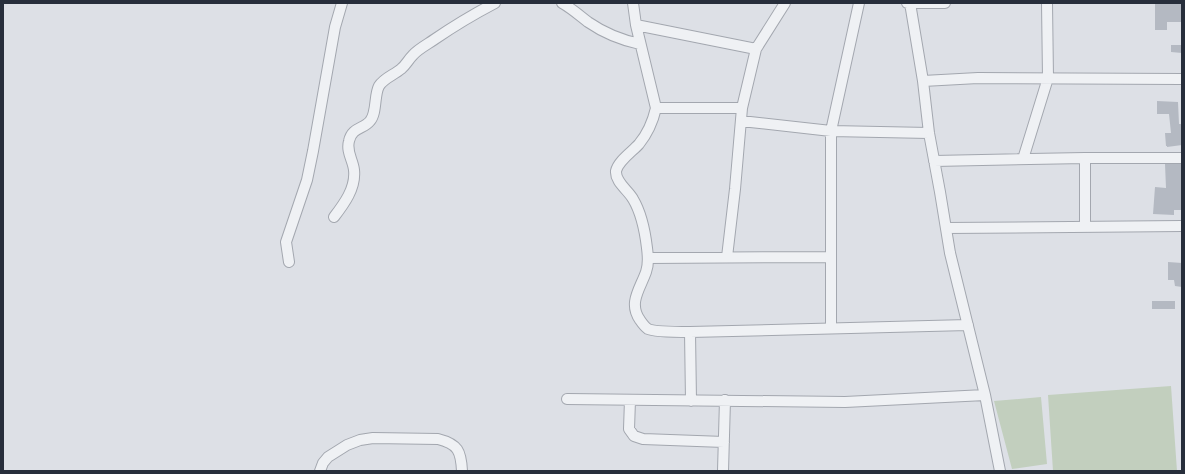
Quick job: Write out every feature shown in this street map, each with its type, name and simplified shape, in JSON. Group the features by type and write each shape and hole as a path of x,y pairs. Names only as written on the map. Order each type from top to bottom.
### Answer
{"street":[{"path":"289,262 286,242 307,180 335,27 342,3"},
{"path":"334,217 347,200 354,181 354,170 348,152 349,140 355,130 370,121 374,112 376,96 380,85 407,64 413,55 429,43 472,15 495,3"},
{"path":"562,3 607,34 640,44"},
{"path":"633,3 640,44 656,108 653,119 640,143 619,164 616,171 616,176 619,182 632,197 639,210 645,236 648,258 646,272 636,296 634,310 641,322 648,329 690,332 968,325"},
{"path":"727,257 742,108 756,49 785,3"},
{"path":"832,328 830,257 831,131 859,3"},
{"path":"945,3 909,3 923,81 929,133 950,253 985,395 1000,471"},
{"path":"1023,159 1048,78 1047,3"},
{"path":"636,25 756,49"},
{"path":"923,81 978,78 1182,79"},
{"path":"656,108 742,108"},
{"path":"741,121 831,131 929,133"},
{"path":"1085,158 1085,227"},
{"path":"934,161 1182,158"},
{"path":"946,228 1182,226"},
{"path":"648,258 830,257"},
{"path":"690,332 691,401"},
{"path":"567,399 845,402 985,395"},
{"path":"630,400 630,429 634,436 643,439 724,442"},
{"path":"724,471 725,400"},
{"path":"320,471 323,463 328,457 337,451 360,440 373,438 438,439 448,442 454,445 458,450 462,471"}],"green space":[{"path":"1171,386 1177,471 1053,471 1048,395"},
{"path":"1041,397 1047,464 1012,469 994,401"}],"building":[{"path":"1155,3 1182,3 1182,22 1167,22 1167,30 1155,30"},
{"path":"1171,45 1182,45 1182,53 1171,52"},
{"path":"1157,101 1178,102 1179,124 1181,124 1182,131 1182,145 1166,146 1165,133 1171,133 1169,114 1157,114"},
{"path":"1165,164 1182,164 1182,210 1174,210 1174,215 1153,214 1155,187 1166,188"},
{"path":"1168,262 1182,263 1182,287 1175,286 1174,280 1168,280"},
{"path":"1152,301 1175,301 1175,309 1152,309"}]}
